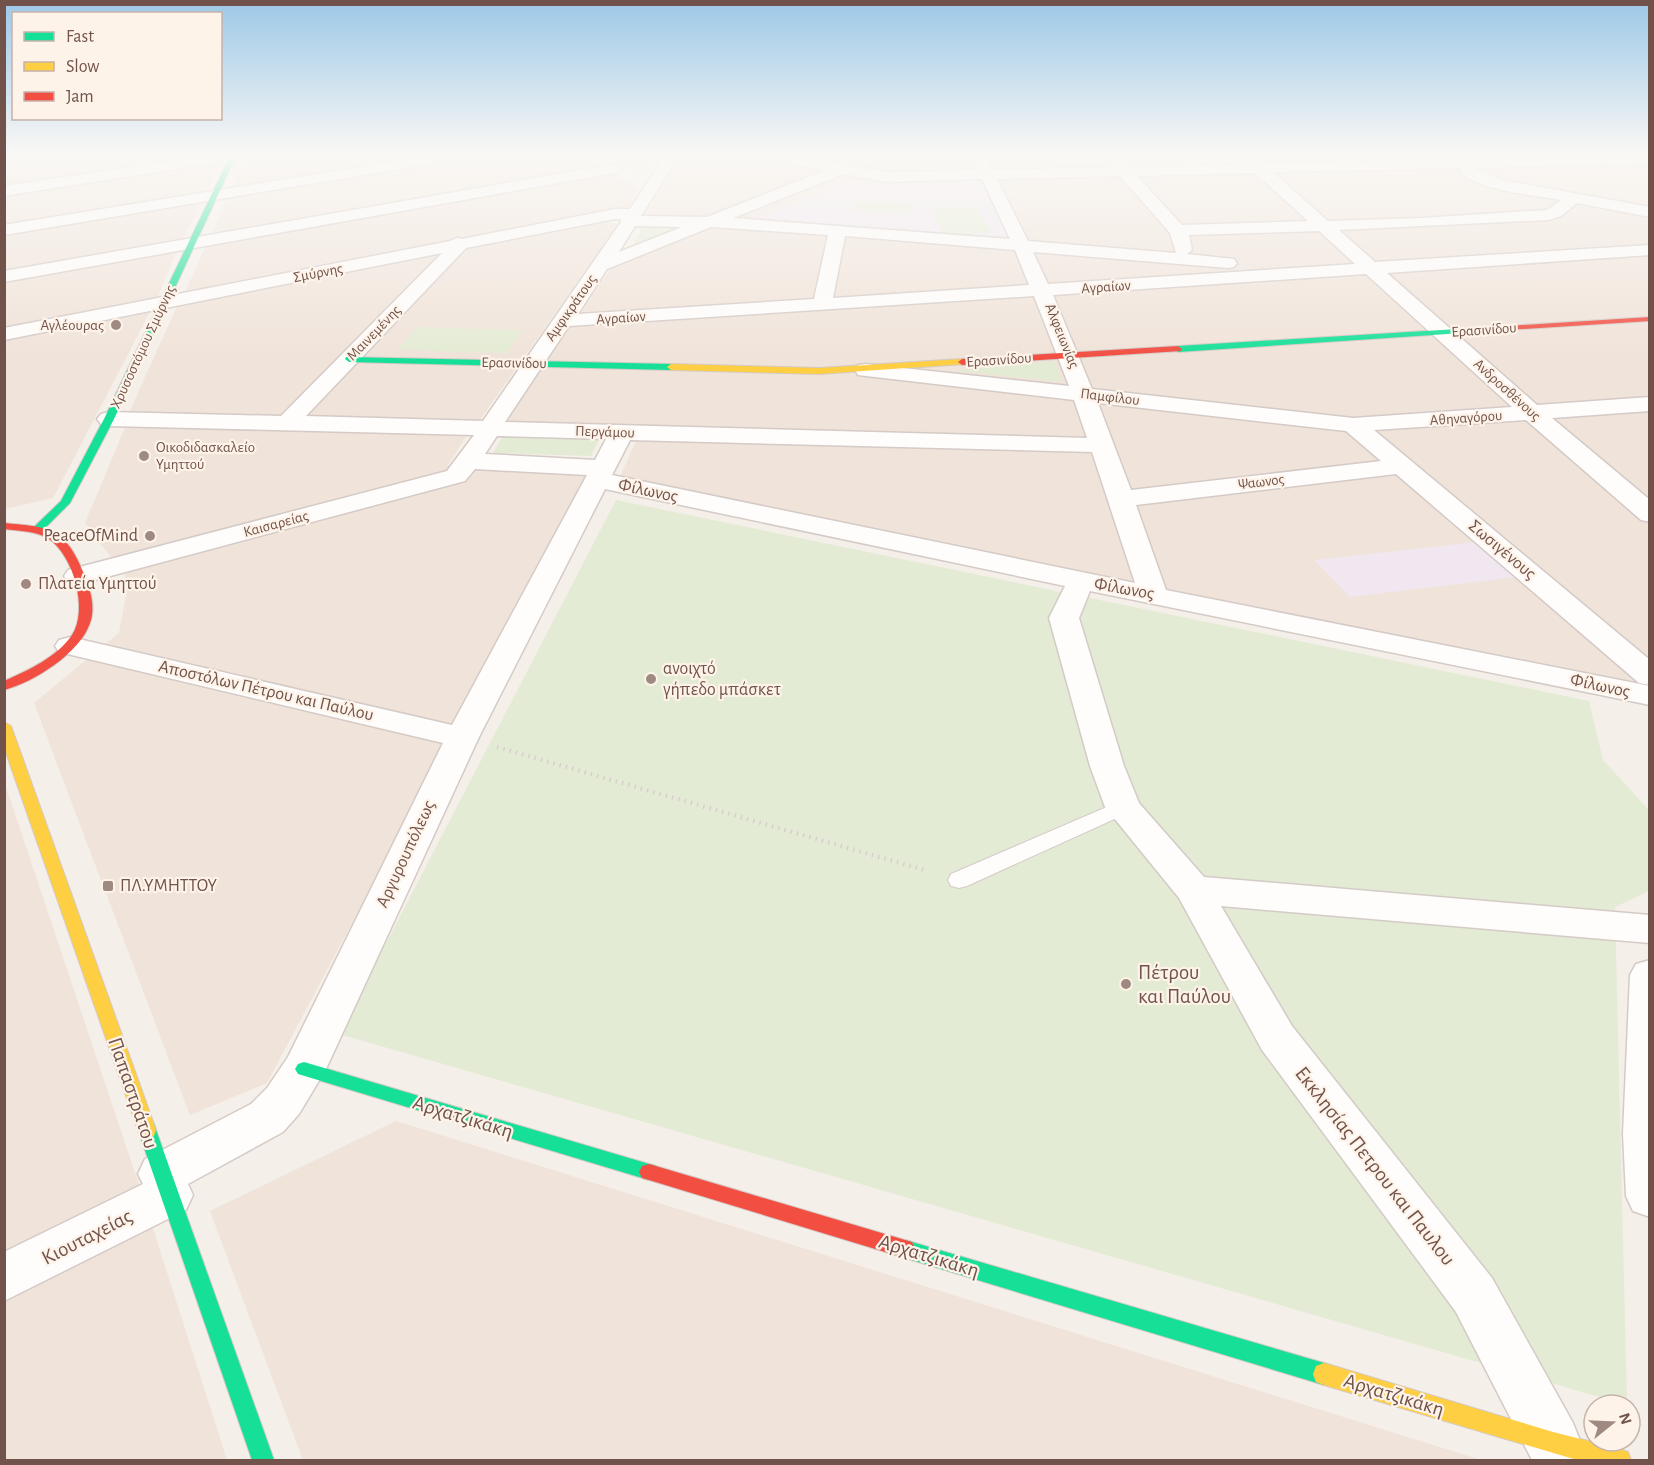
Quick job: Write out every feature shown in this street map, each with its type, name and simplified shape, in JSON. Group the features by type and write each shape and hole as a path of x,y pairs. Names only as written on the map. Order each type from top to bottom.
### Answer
{"street":[{"path":"4,230 50,222"},
{"path":"170,222 191,245"},
{"name":"Χρυσοστόμου Σμύρνης","path":"37,530 65,503 108,419 201,222"},
{"path":"4,278 318,222"},
{"name":"Σμύρνης","path":"4,334 573,222"},
{"name":"Αμφικράτους","path":"469,461 489,427 601,265 627,222"},
{"path":"601,265 708,222"},
{"name":"Σμύρνης","path":"715,222 1184,258 1318,272"},
{"name":"Αλφειωνίας","path":"1011,222 1043,291 1085,394 1153,594"},
{"path":"1170,222 1182,238 1184,258"},
{"name":"Ανδροσθένους","path":"1320,222 1532,413 1650,514"},
{"path":"1177,230 1432,222"},
{"path":"822,305 838,230"},
{"path":"442,232 460,245"},
{"name":"Μαινεμένης","path":"288,422 460,245"},
{"name":"Αγραίων","path":"562,321 1650,250"},
{"name":"Ερασινίδου","path":"348,359 819,371 866,370 1650,319"},
{"name":"Παμφίλου","path":"866,370 1353,425"},
{"name":"Αθηναγόρου","path":"1353,425 1650,404"},
{"name":"Περγάμου","path":"108,419 489,427 864,441 1102,445"},
{"name":"Σωσιγένους","path":"1353,425 1650,676"},
{"name":"Αργυρουπόλεως","path":"166,1185 267,1118 284,1101 304,1069 462,737 622,432"},
{"name":"Φίλωνος","path":"469,461 601,474 1082,582 1153,594 1650,696"},
{"name":"Καισαρείας","path":"78,576 456,476 469,461"},
{"name":"Ψαωνος","path":"1122,499 1401,466"},
{"path":"4,526 37,530 56,538 68,551 87,601 86,622 70,646 37,670 4,686"},
{"name":"Εκκλησίας Πετρου και Παυλου","path":"1082,582 1064,618 1107,766 1123,807 1193,890 1276,1038 1474,1295 1553,1443"},
{"name":"Αποστόλων Πέτρου και Παύλου","path":"70,646 462,737"},
{"name":"Παπαστράτου","path":"4,726 263,1461"},
{"path":"1193,890 1650,929"},
{"path":"1650,975 1648,1134 1650,1196"},
{"name":"Αρχατζικάκη","path":"304,1069 1553,1443 1620,1461"},
{"name":"Κιουταχείας","path":"4,1278 166,1185"}],"lane":[{"path":"959,880 1123,807"}],"path":[{"path":"462,737 959,880"}],"shaded area":[{"path":"5,222 191,222 156,301 5,330"},
{"path":"216,222 555,222 202,291 186,290"},
{"path":"592,222 618,224 477,424 128,415 178,304"},
{"path":"724,222 1649,222 1649,689 619,479 641,430 498,424 573,317 612,268"},
{"path":"782,222 1001,222 1008,236 998,239"},
{"path":"151,310 53,498 5,509 4,339"},
{"path":"127,423 470,430 448,465 591,473 267,1083 190,1115 34,703 119,633 129,581 85,523"},
{"path":"1476,542 1517,577 1350,597 1314,560"},
{"path":"4,781 141,1191 227,1460 5,1460"},
{"path":"396,1121 1481,1460 303,1460 210,1211"}],"green space":[{"path":"939,222 986,222 992,233 944,234"},
{"path":"643,227 686,228 630,250"},
{"path":"417,327 522,330 507,353 397,350"},
{"path":"1055,361 1062,382 957,371 959,370"},
{"path":"503,436 599,439 591,456 493,453"},
{"path":"616,500 1589,701 1603,760 1649,810 1649,891 1615,907 1627,1393 1585,1393 339,1034"}],"traffic: fast":[{"path":"37,530 65,503 109,419 202,222"},
{"path":"1178,349 1490,329"},
{"path":"349,359 671,367"},
{"path":"304,1069 649,1172"},
{"path":"147,1130 263,1460"},
{"path":"905,1249 1324,1374"}],"traffic: slow":[{"path":"671,367 819,371 962,362"},
{"path":"4,726 147,1130"},
{"path":"1324,1374 1553,1443 1620,1460"}],"traffic: jam":[{"path":"1490,329 1650,319"},
{"path":"962,362 1178,349"},
{"path":"4,526 42,532 61,543 80,578 86,604 84,625 70,646 38,669 4,686"},
{"path":"649,1172 905,1249"}],"place":[{"name":"Αγλέουρας","path":"116,325"},
{"name":"Οικοδιδασκαλείο Υμηττού","path":"144,456"},
{"name":"PeaceOfMind","path":"150,536"},
{"name":"Πλατεία Υμηττού","path":"26,584"},
{"name":"ανοιχτό γήπεδο μπάσκετ","path":"651,679"},
{"name":"ΠΛ.ΥΜΗΤΤΟΥ","path":"108,886"},
{"name":"Πέτρου και Παύλου","path":"1126,984"}]}
